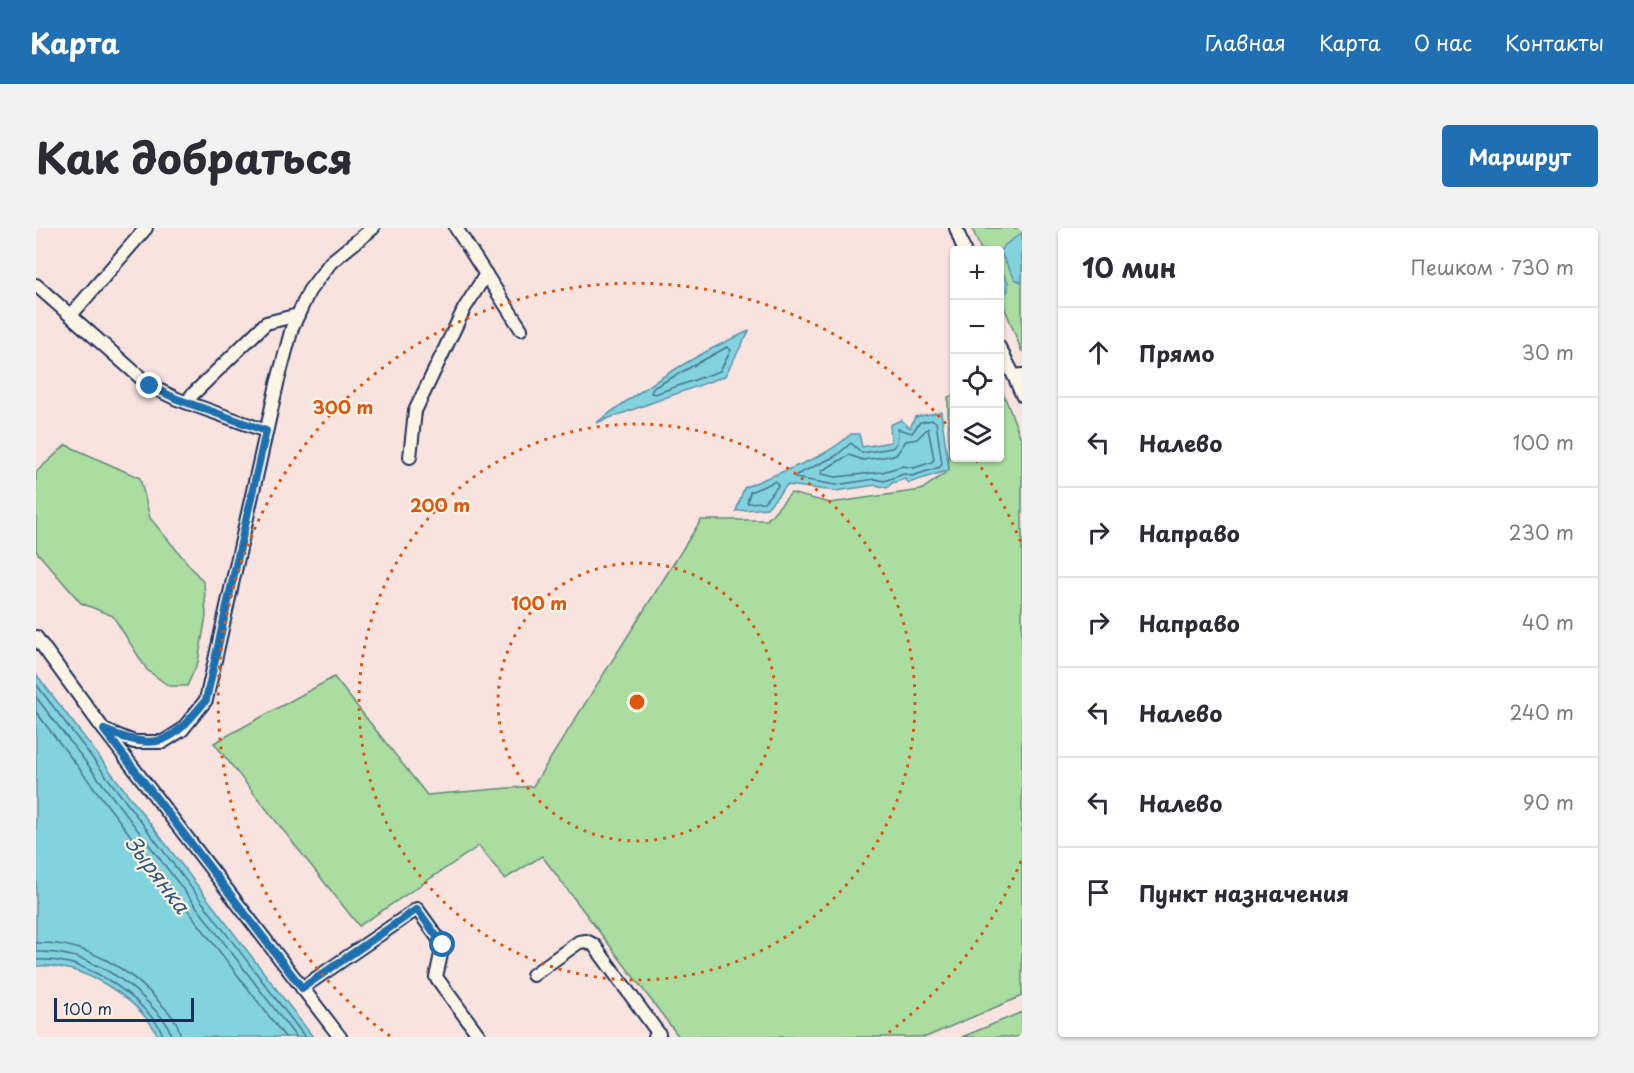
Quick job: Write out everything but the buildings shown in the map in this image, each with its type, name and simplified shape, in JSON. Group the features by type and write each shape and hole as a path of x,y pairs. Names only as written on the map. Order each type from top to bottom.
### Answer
{"street":[{"path":"71,315 146,228"},
{"path":"104,730 134,742 163,742 182,730 206,700 283,358 298,315 309,291 331,262 373,228"},
{"path":"456,228 521,330"},
{"path":"956,228 963,246"},
{"path":"410,457 415,411 464,309 486,274"},
{"path":"36,285 150,386 177,399 266,431"},
{"path":"191,396 266,323 298,315"},
{"path":"1004,354 1018,376 1022,395"},
{"path":"36,637 104,730 340,1037"},
{"path":"302,988 417,909 443,945 436,977 480,1037"},
{"path":"532,975 579,942 586,941 594,945 659,1034 655,1037"}],"green space":[{"path":"972,228 1022,228 1022,352 1004,306 1004,246 979,246"},
{"path":"1004,395 1022,441 1022,996 926,1037 679,1037 542,856 505,879 479,846 359,926 214,743 334,677 427,795 533,786 701,520 767,520 791,493 830,503 921,490 949,470 948,397 950,396 950,462 1004,462"},
{"path":"66,445 140,478 150,518 204,583 206,616 198,662 187,686 169,686 147,670 113,616 81,603 36,551 36,472"},
{"path":"1022,1012 1022,1037 962,1037"}],"water":[{"path":"1022,233 1022,283 1015,279 1004,259 1005,245"},
{"path":"1004,276 1008,282 1008,291 1004,294"},
{"path":"749,331 725,376 596,423 670,372 708,350"},
{"path":"941,412 949,470 909,483 905,479 892,483 887,488 876,485 836,491 787,485 767,508 736,511 744,488 813,459 851,434 859,434 862,447 891,442 890,425 901,420 910,428 915,417"},
{"name":"Зырянка","path":"36,674 313,1037 159,1037 137,1008 106,985 72,970 36,966"}],"route":[{"path":"150,386 177,399 266,431 206,700 182,730 163,742 134,742 104,730 302,988 417,909 443,945"}]}
